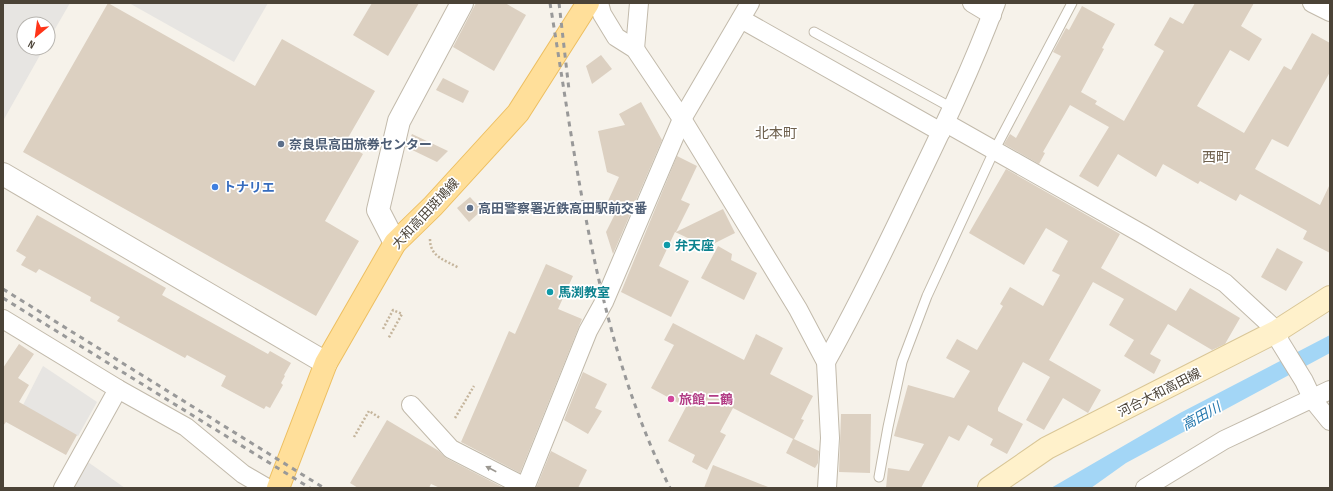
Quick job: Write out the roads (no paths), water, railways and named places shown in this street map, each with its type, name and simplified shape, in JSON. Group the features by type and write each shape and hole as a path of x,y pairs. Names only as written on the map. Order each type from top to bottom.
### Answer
{"main road":[{"name":"大和高田斑鳩線","path":"278,488 326,363 395,243 433,206 518,113 596,7"},
{"name":"河合大和高田線","path":"989,488 1047,448 1279,337 1330,297"}],"street":[{"path":"395,243 378,210 399,121 462,3"},
{"path":"635,49 639,3"},
{"path":"411,405 451,449 525,488 588,331 604,302 682,119 750,3"},
{"path":"826,362 855,311 984,39 994,9 972,3"},
{"path":"1312,3 1330,12"},
{"path":"596,7 616,37 635,49 682,119 798,310 826,362 830,438 827,488"},
{"path":"741,19 946,121 994,152 1144,235 1225,283 1279,337 1313,400 1330,421"},
{"path":"3,174 326,363"},
{"path":"3,319 118,389 186,427 243,474 267,488"},
{"path":"63,488 118,389"},
{"path":"1145,488 1224,440 1313,400 1330,390"}],"lane":[{"path":"879,477 902,362 927,296 994,152 1072,3"},
{"path":"814,32 946,121"}],"water":[{"name":"高田川","path":"1330,335 1330,353 1126,463 1091,488 1051,488 1180,413"}],"railway":[{"path":"550,3 580,189 592,250 607,312 624,372 645,431 670,488"},
{"path":"559,3 569,90"},
{"path":"3,289 324,488"},
{"path":"3,298 310,488"}],"place":[{"name":"奈良県高田旅券センター","path":"281,144"},
{"name":"トナリエ","path":"215,187"},
{"name":"高田警察署近鉄高田駅前交番","path":"470,208"},
{"name":"弁天座","path":"667,245"},
{"name":"馬渕教室","path":"550,292"},
{"name":"旅館 二鶴","path":"671,399"}],"district":[{"name":"北本町","path":"776,133"},
{"name":"西町","path":"1216,157"}]}
